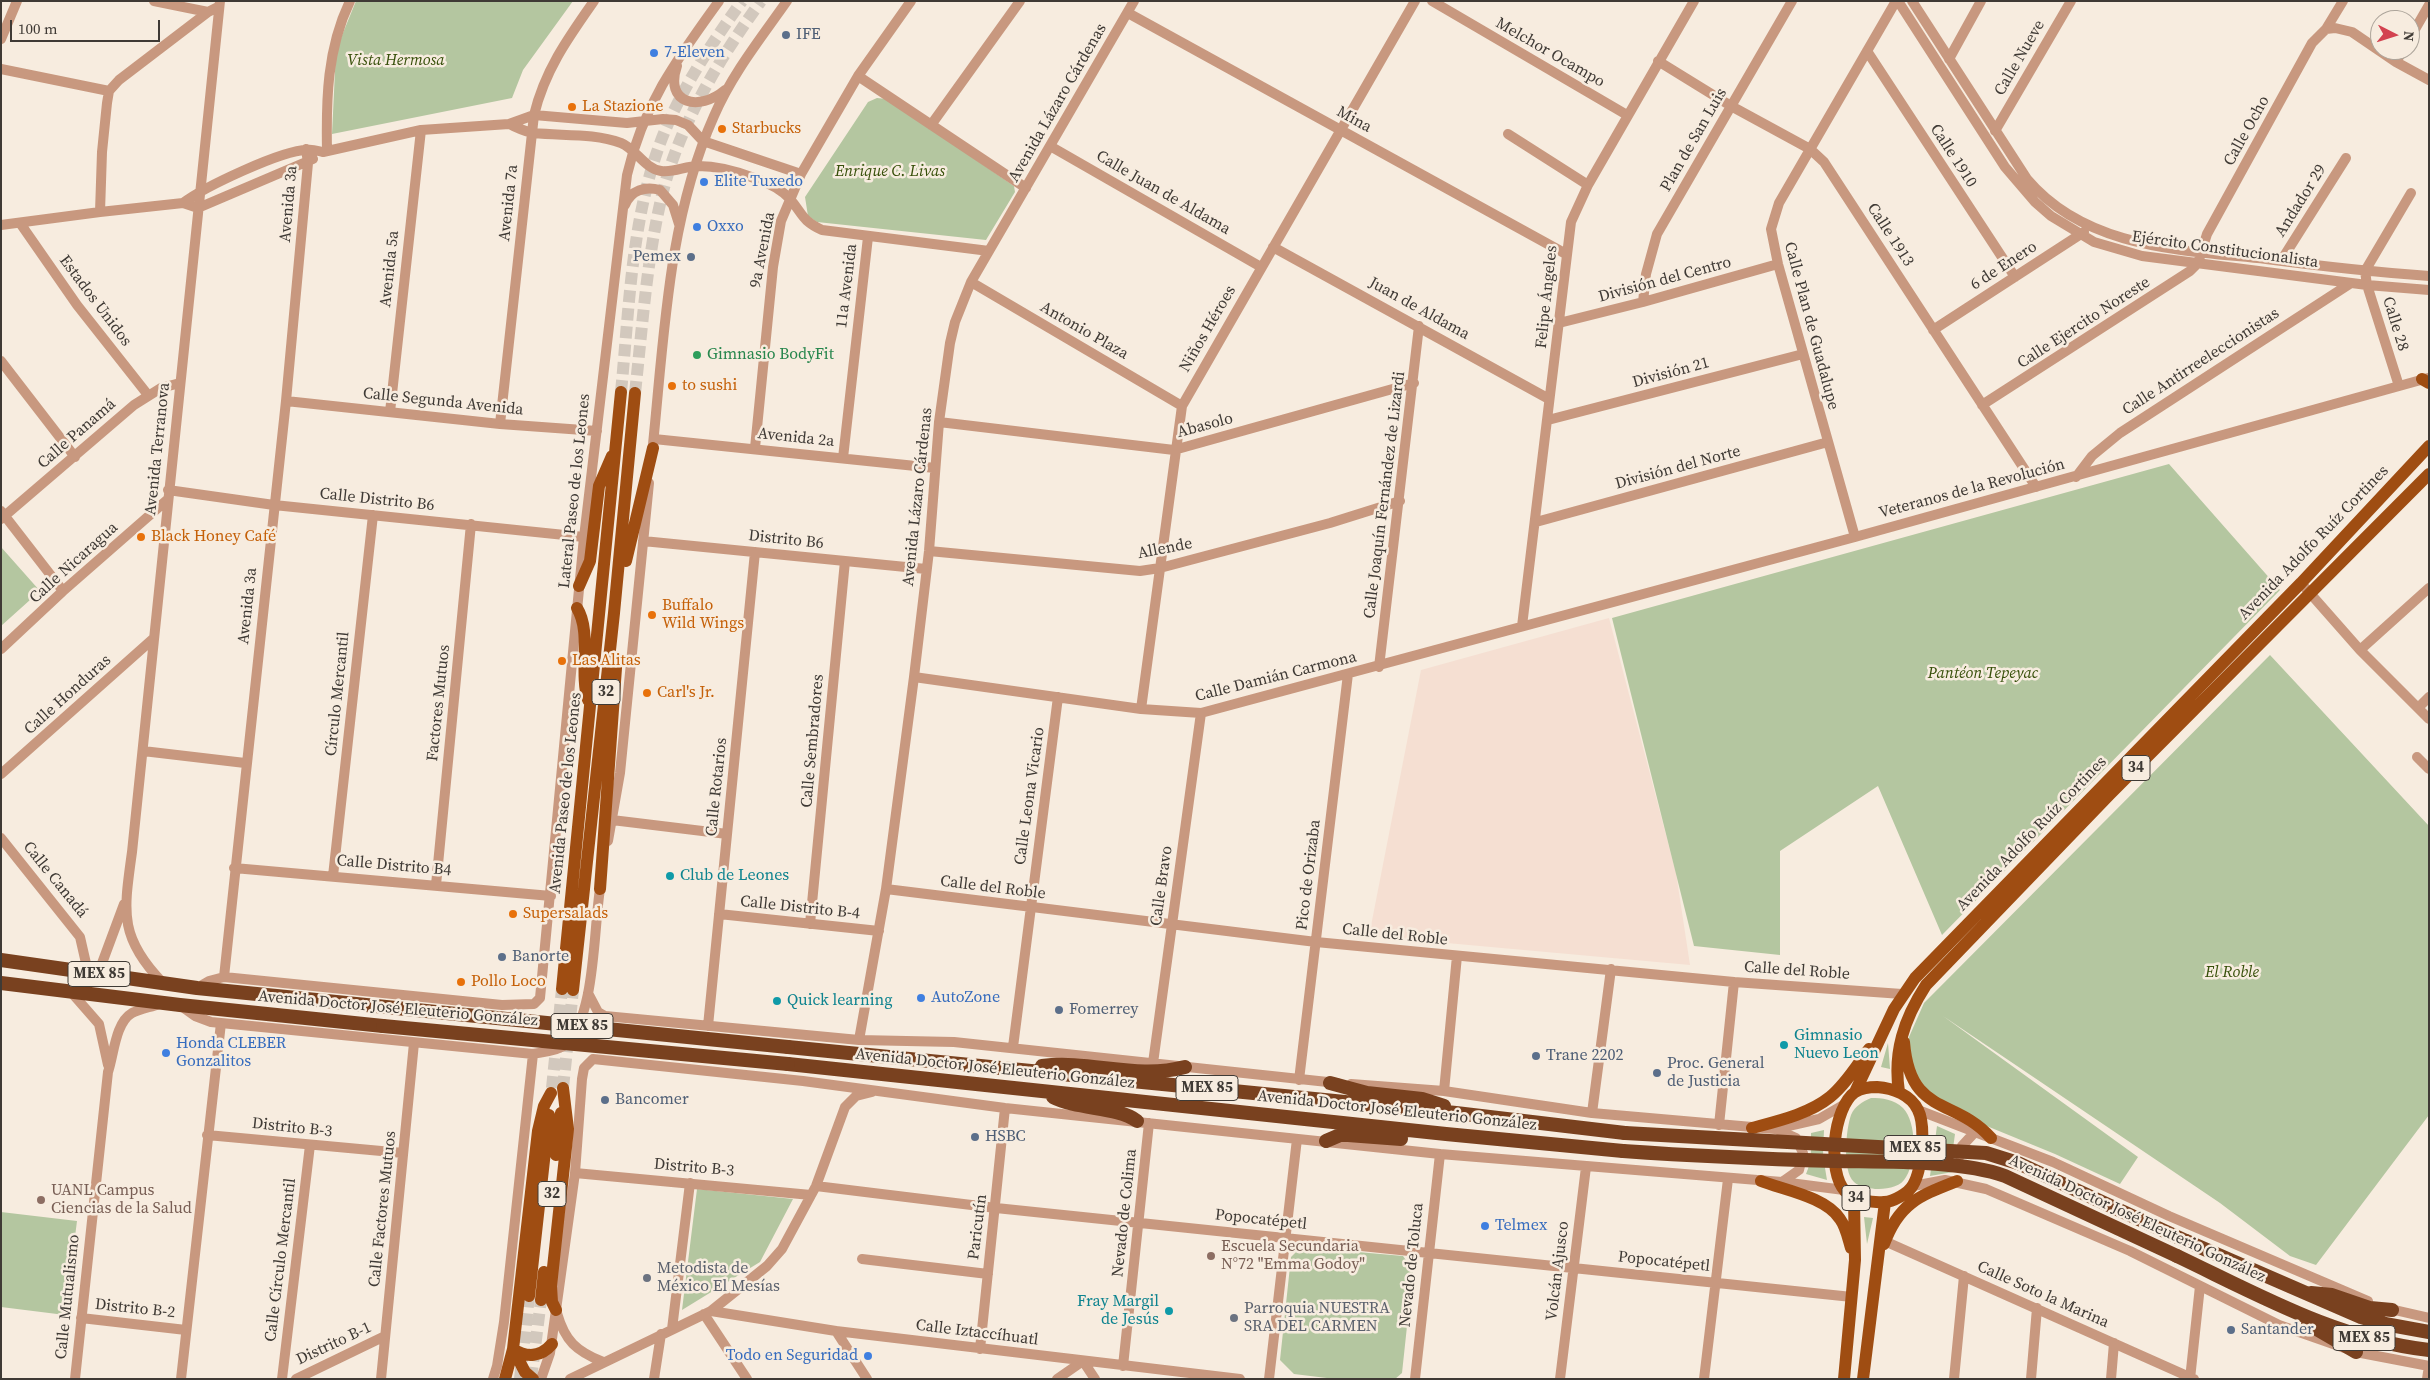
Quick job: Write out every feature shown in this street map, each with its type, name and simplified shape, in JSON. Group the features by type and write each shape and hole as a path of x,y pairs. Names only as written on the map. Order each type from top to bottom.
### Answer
{"highway":[{"name":"Avenida Doctor José Eleuterio González","path":"1,960 197,988 1456,1113 1625,1133 1986,1153 2018,1163 2186,1241 2361,1317 2385,1324 2429,1332"},
{"name":"Avenida Doctor José Eleuterio González","path":"1,982 180,1005 788,1064 1623,1151 1980,1169 2005,1176 2302,1315 2368,1339 2429,1350"},
{"path":"1025,1070 1056,1064 1157,1073 1185,1067"},
{"path":"1330,1082 1367,1093 1422,1099 1456,1113"},
{"path":"1042,1091 1063,1102 1122,1113 1143,1122"},
{"path":"1326,1141 1348,1134 1432,1142 1446,1134"},
{"path":"2304,1293 2318,1292 2370,1308 2392,1310"},
{"path":"2302,1315 2314,1330 2356,1352"}],"main road":[{"name":"Avenida Paseo de los Leones","path":"621,392 590,710 567,989 614,613 635,394"},
{"path":"600,889 616,683 614,613 653,443"},
{"name":"Avenida Adolfo Ruíz Cortines","path":"1855,1092 1902,994 1935,956 2301,583 2429,446"},
{"path":"579,586 590,561 599,486 615,449"},
{"name":"Avenida Adolfo Ruíz Cortines","path":"1900,1092 1897,1062 1903,1030 1915,1002 1948,960 2109,795 2429,474"},
{"path":"577,608 583,622 584,682 590,710"},
{"path":"1903,1030 1908,1067 1921,1091 1934,1103 1980,1128 1991,1138"},
{"path":"1752,1128 1791,1117 1831,1096 1883,1031"},
{"path":"1855,1092 1877,1086 1900,1092 1918,1110 1921,1121 1921,1155 1913,1186"},
{"path":"555,1090 568,1129 551,1286 552,1302 556,1310"},
{"path":"505,1379 513,1349 537,1142 544,1106 555,1090"},
{"name":"32","path":"535,1298 555,1090"},
{"name":"34","path":"1844,1379 1855,1260 1849,1194 1834,1166 1836,1134 1845,1104 1855,1092"},
{"path":"1761,1181 1822,1202 1832,1209 1841,1219 1855,1260"},
{"path":"1863,1379 1876,1267 1882,1240 1895,1219 1910,1203 1922,1195 1960,1182"},
{"name":"34","path":"1849,1194 1885,1202 1900,1196 1913,1186"},
{"name":"34","path":"1882,1240 1885,1202"},
{"path":"513,1349 524,1354 537,1355 546,1352 552,1344"},
{"path":"513,1349 525,1372 534,1379"}],"street":[{"path":"1,39 18,1"},
{"path":"154,1 208,12"},
{"path":"325,151 327,81 336,32 350,1"},
{"name":"Avenida 7a","path":"500,424 534,115 540,94 560,50 594,1"},
{"name":"Lateral Paseo de los Leones","path":"224,977 491,1004 534,1004 539,1001 542,991 552,896 584,537 621,217 633,149 642,123 663,82 718,1"},
{"path":"180,1005 195,1016 221,1023 532,1054 564,1046 574,1035 588,993 600,889 620,772 667,311 679,225 703,141 728,88 787,1"},
{"name":"9a Avenida","path":"755,448 772,267 781,221 800,174 858,76 911,1"},
{"path":"932,125 1020,1"},
{"name":"Avenida Lázaro Cárdenas","path":"859,1040 886,889 929,551 939,422 955,322 971,282 1134,1"},
{"name":"Niños Héroes","path":"1141,709 1174,450 1182,406 1415,1"},
{"name":"Melchor Ocampo","path":"1432,1 1627,115"},
{"name":"Felipe Ángeles","path":"1522,626 1571,222 1588,185 1694,1"},
{"name":"Plan de San Luis","path":"1642,302 1646,274 1657,234 1792,1"},
{"name":"Calle Plan de Guadalupe","path":"1855,537 1778,264 1772,238 1772,221 1810,149 1897,1"},
{"name":"Ejército Constitucionalista","path":"1897,1 2019,186 2051,216 2081,235 2115,250 2142,256 2367,285 2429,290"},
{"name":"Ejército Constitucionalista","path":"1912,1 2037,191 2049,201 2091,226 2144,244 2365,271 2429,276"},
{"path":"1949,59 1981,1"},
{"name":"Calle Nueve","path":"1996,131 2071,1"},
{"name":"Calle Ocho","path":"2198,263 2207,234 2312,43 2326,30 2343,1"},
{"path":"100,212 102,152 109,91 119,80 219,4"},
{"name":"Avenida Terranova","path":"163,983 146,966 134,946 126,923 125,900 143,751 219,4"},
{"path":"2420,21 2429,5"},
{"name":"Mina","path":"1128,13 1566,254"},
{"path":"2326,30 2335,28 2352,32 2396,62 2429,80"},
{"name":"Calle 1910","path":"1867,52 2015,277"},
{"path":"680,56 674,73 674,84 677,93 684,100 702,104 711,101 728,88"},
{"name":"Calle 1913","path":"1658,61 1731,106 1810,149 1824,162 2036,487"},
{"path":"1,69 109,91"},
{"path":"858,76 1026,188"},
{"path":"183,203 199,191 287,154 306,150 325,151 421,130 508,124 534,115 642,123 663,119 676,120 688,125 703,141 800,174"},
{"path":"508,124 532,133 606,140 633,149 648,165 657,170 676,171 696,166 718,168 756,178 777,189 790,199 801,216 810,225 822,230 989,251"},
{"name":"Avenida 5a","path":"390,412 421,130"},
{"path":"1508,134 1588,185"},
{"name":"Calle Juan de Aldama","path":"1050,146 1261,267"},
{"name":"Avenida 3a","path":"224,977 245,763 286,400 308,163 306,150"},
{"path":"1,225 183,203 198,208 308,163 325,151"},
{"name":"Andador 29","path":"2281,261 2346,158"},
{"path":"621,217 630,195 641,189 651,188 660,190 667,196 673,205 679,225"},
{"path":"2365,271 2411,193"},
{"name":"Estados Unidos","path":"20,223 77,305 148,395"},
{"name":"6 de Enero","path":"1933,330 2081,235 2091,226"},
{"name":"11a Avenida","path":"843,458 868,237"},
{"name":"Juan de Aldama","path":"1273,247 1550,398"},
{"name":"Calle Ejercito Noreste","path":"1982,405 2141,305 2178,280 2198,263"},
{"name":"División del Centro","path":"1559,323 1778,264"},
{"name":"Calle 28","path":"2365,271 2367,285 2398,386"},
{"name":"Antonio Plaza","path":"971,282 1182,406"},
{"name":"Calle Antirreeleccionistas","path":"2076,477 2092,456 2120,433 2351,283"},
{"name":"Calle Joaquín Fernández de Lizardi","path":"1379,667 1414,383 1419,326"},
{"name":"División 21","path":"1548,420 1802,354"},
{"path":"1,362 75,456"},
{"name":"Veteranos de la Revolución","path":"1522,626 2076,477 2398,386 2426,380"},
{"name":"Calle Panamá","path":"2,515 148,395 180,383"},
{"name":"Abasolo","path":"939,422 1174,450 1414,383"},
{"name":"Calle Segunda Avenida","path":"286,400 500,424 597,431"},
{"name":"División del Norte","path":"1536,522 1828,442"},
{"name":"Avenida 2a","path":"653,443 755,448 934,468"},
{"name":"Calle Distrito B6","path":"168,495 472,524 584,537"},
{"name":"Calle Nicaragua","path":"1,649 168,495"},
{"name":"Allende","path":"929,551 1140,571 1160,568 1330,523 1400,502"},
{"path":"2,515 63,591"},
{"name":"Círculo Mercantil","path":"333,876 373,515"},
{"name":"Factores Mutuos","path":"436,885 472,524"},
{"name":"Distrito B6","path":"643,541 926,569"},
{"name":"Calle Rotarios","path":"708,1026 755,552"},
{"name":"Calle Sembradores","path":"810,924 845,561"},
{"path":"2301,583 2360,650 2429,719"},
{"path":"2360,650 2429,588"},
{"name":"Calle Damián Carmona","path":"914,677 1141,709 1201,713 1379,667 1522,626"},
{"name":"Calle Honduras","path":"1,774 154,638"},
{"name":"Pico de Orizaba","path":"1299,1080 1348,674"},
{"name":"Calle Leona Vicario","path":"1013,1047 1058,697"},
{"path":"2418,708 2429,697"},
{"name":"Calle Bravo","path":"1153,1063 1201,713"},
{"path":"143,751 245,763"},
{"path":"2417,757 2429,769"},
{"path":"612,820 727,834"},
{"name":"Calle Canadá","path":"1,838 80,936 93,973"},
{"name":"Calle Distrito B4","path":"234,868 552,896"},
{"name":"Calle del Roble","path":"886,889 1316,942 1734,982 1902,994"},
{"name":"Avenida Terranova","path":"93,973 125,900"},
{"name":"Calle Distrito B-4","path":"719,914 879,931"},
{"path":"1444,1091 1457,956"},
{"path":"1592,1113 1611,969"},
{"path":"197,988 209,980 224,977"},
{"path":"1719,1126 1734,982"},
{"name":"Calle Mutualismo","path":"71,992 99,1024 109,1069"},
{"name":"Avenida Doctor José Eleuterio González","path":"588,993 598,1012 605,1016 859,1040 954,1042 1013,1047 1299,1080 1444,1091 1592,1113 1719,1126 1775,1129 1792,1127 1818,1119 1845,1104"},
{"name":"Calle Mutualismo","path":"74,1379 109,1069 120,1031 127,1019 132,1014 162,1003"},
{"path":"628,1018 635,1025 640,1044 631,1063"},
{"path":"181,1379 221,1023"},
{"path":"687,1069 677,1063 672,1051 674,1039 680,1029 692,1024"},
{"name":"Calle Factores Mutuos","path":"381,1379 414,1042"},
{"path":"493,1379 504,1322 532,1054"},
{"path":"542,1379 552,1344 574,1173 584,1068 593,1059 887,1091 1005,1108 1440,1154 1782,1182 1849,1194"},
{"path":"570,1379 708,1313 749,1283 782,1249 816,1186 845,1107 851,1100 866,1093 887,1091"},
{"name":"Paricutín","path":"980,1349 1005,1108"},
{"path":"1918,1110 2053,1162 2169,1216 2392,1310 2429,1318"},
{"name":"Nevado de Colima","path":"1123,1366 1139,1223 1143,1122"},
{"path":"1775,1129 1796,1138 1803,1153 1799,1170 1782,1182"},
{"path":"1960,1182 1958,1170 1960,1154 1966,1141 1975,1132"},
{"name":"Distrito B-3","path":"207,1135 403,1153"},
{"path":"1270,1379 1284,1238 1297,1139"},
{"name":"Calle Círculo Mercantil","path":"282,1379 310,1145"},
{"name":"Nevado de Toluca","path":"1415,1379 1440,1154"},
{"name":"Volcán Ajusco","path":"1560,1379 1586,1167"},
{"name":"Distrito B-3","path":"574,1173 690,1182 811,1195"},
{"path":"1704,1379 1728,1179"},
{"path":"1913,1186 1936,1180 1960,1182 2018,1201 2280,1325 2356,1352 2429,1366 2427,1379"},
{"path":"672,1329 690,1182"},
{"name":"Popocatépetl","path":"816,1186 996,1208 1852,1297"},
{"name":"Calle Soto la Marina","path":"1882,1240 2191,1378"},
{"path":"862,1259 988,1274"},
{"path":"1954,1379 1964,1276"},
{"path":"2191,1378 2200,1286"},
{"path":"2031,1379 2037,1308"},
{"path":"556,1310 560,1325 573,1346 603,1362"},
{"path":"708,1313 747,1379"},
{"name":"Calle Iztaccíhuatl","path":"708,1313 980,1349 1207,1377 1240,1379"},
{"name":"Distrito B-2","path":"81,1318 186,1330"},
{"path":"504,1322 513,1349"},
{"path":"836,1331 867,1379"},
{"path":"654,1379 661,1334"},
{"name":"Distrito B-1","path":"296,1379 385,1336"},
{"path":"2111,1379 2114,1343"},
{"path":"1057,1379 1083,1361 1094,1379"}],"shaded area":[{"path":"1609,618 1676,873 1690,965 1369,936 1421,670"}],"green space":[{"name":"Vista Hermosa","path":"356,1 573,1 523,70 512,98 332,134 336,50"},
{"name":"Enrique C. Livas","path":"877,98 887,99 1014,186 1015,192 986,240 817,222 808,216 805,197 868,102"},
{"name":"Pantéon Tepeyac","path":"2169,464 2280,590 1942,935 1878,786 1780,851 1780,955 1694,946 1612,618"},
{"path":"1,547 40,591 1,626"},
{"name":"El Roble","path":"2270,655 2429,826 2429,1115 2316,1265 2290,1256 2220,1203 1943,1016 2138,1157 2120,1184 2055,1154 1933,1104 1925,1094 1907,1051 1909,1037 1924,1003"},
{"path":"1888,1043 1890,1069 1881,1067"},
{"path":"1871,1098 1884,1099 1896,1103 1908,1114 1911,1123 1914,1143 1911,1164 1904,1180 1891,1188 1875,1189 1864,1187 1854,1182 1850,1177 1846,1160 1851,1115 1859,1105"},
{"path":"1937,1126 1955,1134 1951,1163 1953,1172 1930,1176"},
{"path":"1824,1130 1823,1156 1827,1180 1806,1174 1810,1159 1811,1133"},
{"path":"697,1189 793,1199 760,1262 682,1310"},
{"path":"1,1212 77,1221 65,1315 1,1307"},
{"path":"1864,1217 1873,1218 1867,1244"},
{"path":"1301,1247 1403,1256 1413,1270 1402,1373 1395,1379 1335,1379 1294,1374 1280,1360 1291,1257"}],"tunnel":[{"path":"621,392 632,269 649,178 658,149 674,110 695,72 742,1"},
{"path":"635,393 651,251 667,177 687,123 700,98 729,48 761,1"},
{"path":"552,1088 562,989"},
{"path":"563,1088 573,990"},
{"path":"520,1379 529,1296"},
{"path":"531,1379 541,1300"}],"place":[{"name":"IFE","path":"786,35"},
{"name":"7-Eleven","path":"654,53"},
{"name":"La Stazione","path":"572,107"},
{"name":"Starbucks","path":"722,129"},
{"name":"Elite Tuxedo","path":"704,182"},
{"name":"Oxxo","path":"697,227"},
{"name":"Pemex","path":"691,257"},
{"name":"Gimnasio BodyFit","path":"697,355"},
{"name":"to sushi","path":"672,386"},
{"name":"Black Honey Café","path":"141,537"},
{"name":"Buffalo Wild Wings","path":"652,615"},
{"name":"Las Alitas","path":"562,661"},
{"name":"Carl's Jr.","path":"647,693"},
{"name":"Club de Leones","path":"670,876"},
{"name":"Supersalads","path":"513,914"},
{"name":"Banorte","path":"502,957"},
{"name":"Pollo Loco","path":"461,982"},
{"name":"AutoZone","path":"921,998"},
{"name":"Quick learning","path":"777,1001"},
{"name":"Fomerrey","path":"1059,1010"},
{"name":"Gimnasio Nuevo Leon","path":"1784,1045"},
{"name":"Honda CLEBER Gonzalitos","path":"166,1053"},
{"name":"Trane 2202","path":"1536,1056"},
{"name":"Proc. General de Justicia","path":"1657,1073"},
{"name":"Bancomer","path":"605,1100"},
{"name":"HSBC","path":"975,1137"},
{"name":"UANL Campus Ciencias de la Salud","path":"41,1200"},
{"name":"Telmex","path":"1485,1226"},
{"name":"Escuela Secundaria N°72 \"Emma Godoy\"","path":"1211,1256"},
{"name":"Metodista de México El Mesías","path":"647,1278"},
{"name":"Fray Margil de Jesús","path":"1169,1311"},
{"name":"Parroquia NUESTRA SRA DEL CARMEN","path":"1234,1318"},
{"name":"Santander","path":"2231,1330"},
{"name":"Todo en Seguridad","path":"868,1356"}]}
